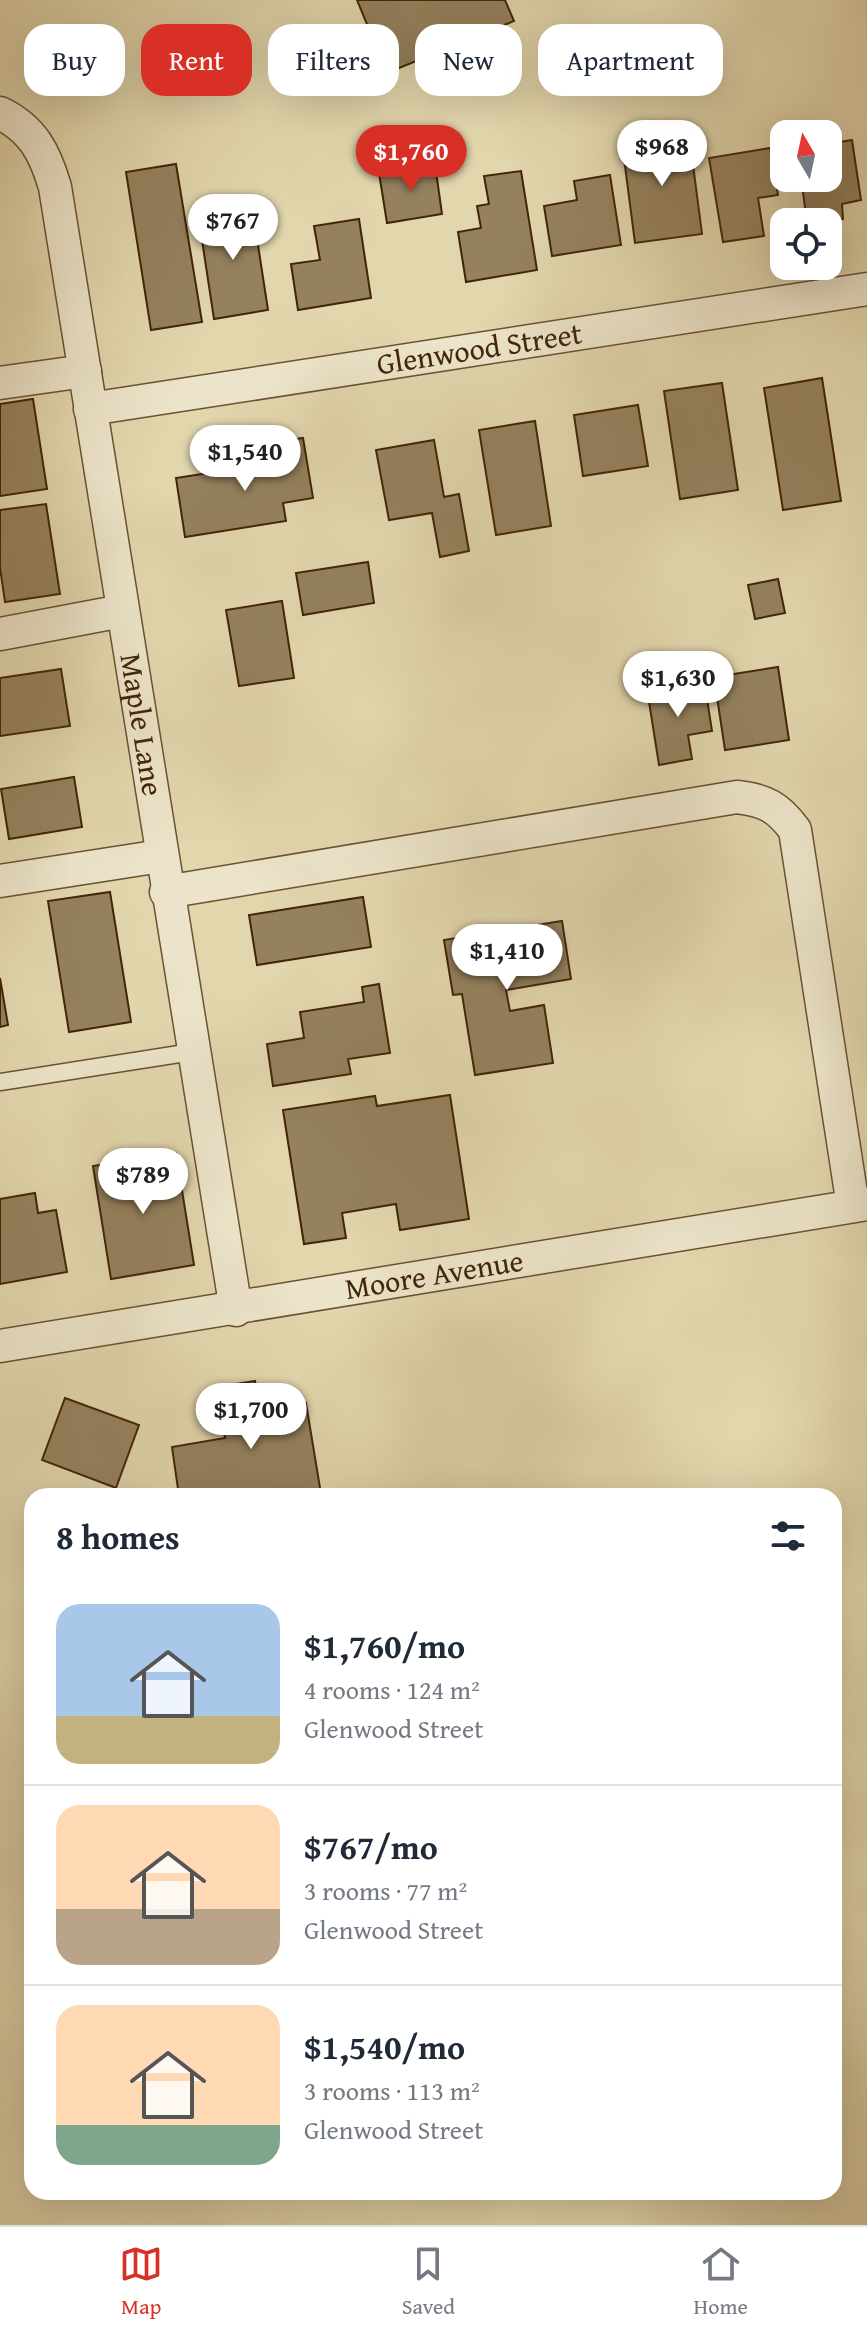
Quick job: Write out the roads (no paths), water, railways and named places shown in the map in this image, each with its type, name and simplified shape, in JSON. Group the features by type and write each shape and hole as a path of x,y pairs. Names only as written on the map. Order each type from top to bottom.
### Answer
{"street":[{"name":"Maple Lane","path":"0,113 19,122 38,144 55,187 166,892 236,1310"},
{"name":"Glenwood Street","path":"90,409 867,289"},
{"path":"0,383 85,371"},
{"path":"0,634 122,611"},
{"path":"166,892 737,797 762,800 781,811 795,830 860,1205"},
{"path":"0,881 161,856"},
{"name":"Moore Avenue","path":"0,1346 236,1310 860,1205"}],"lane":[{"path":"0,1082 192,1052"}]}
